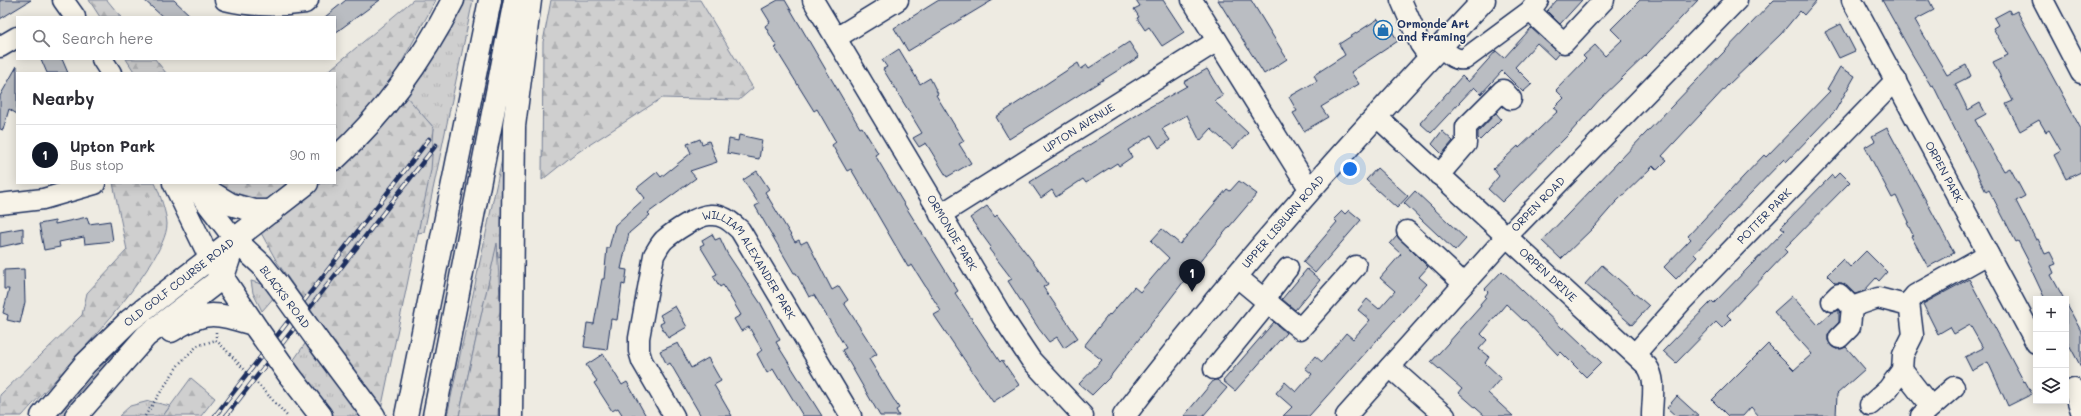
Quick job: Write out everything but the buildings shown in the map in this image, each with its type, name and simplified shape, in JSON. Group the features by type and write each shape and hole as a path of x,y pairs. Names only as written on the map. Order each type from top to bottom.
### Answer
{"main road":[{"path":"336,158 382,112 402,86 426,50 453,0"},
{"path":"406,416 490,0"},
{"path":"434,416 515,0"},
{"path":"511,416 514,126 530,0"},
{"name":"UPPER LISBURN ROAD","path":"1124,416 1236,276 1310,190 1480,2"},
{"path":"197,184 230,204 256,211 273,211"},
{"path":"235,240 306,184"},
{"name":"OLD GOLF COURSE ROAD","path":"42,416 86,364 129,321 235,240"},
{"name":"OLD GOLF COURSE ROAD","path":"76,416 146,336 223,277 235,240"},
{"name":"BLACKS ROAD","path":"235,240 262,265 374,416"},
{"path":"210,259 255,327 321,416"},
{"path":"107,379 150,344 182,324 199,316 217,315 255,327"}],"street":[{"path":"225,0 246,6 277,7 305,3 308,0"},
{"name":"ORMONDE PARK","path":"813,0 940,215 1031,360 1083,416"},
{"path":"836,38 898,0"},
{"path":"1192,0 1310,190"},
{"path":"1400,0 1420,44 1435,52 1460,60 1465,59 1534,5 1564,43 1604,0"},
{"name":"ORPEN ROAD","path":"1346,416 1506,237 1737,0"},
{"name":"ORPEN PARK","path":"1852,0 2033,338"},
{"path":"2043,0 2081,73"},
{"path":"0,47 16,38"},
{"name":"UPTON AVENUE","path":"940,215 1217,41"},
{"path":"103,60 110,72"},
{"name":"POTTER PARK","path":"1635,354 1682,301 1896,80"},
{"path":"1439,175 1466,144 1466,127 1503,90 1511,99"},
{"name":"ORPEN DRIVE","path":"1376,116 1635,354 1651,371 1653,381 1652,416"},
{"path":"0,204 43,199 95,184"},
{"path":"173,184 210,259"},
{"name":"BLACKS ROAD","path":"192,184 235,240"},
{"name":"WILLIAM ALEXANDER PARK","path":"674,416 642,361 639,351 639,338 654,255 658,248 664,240 700,217 710,215 728,220 740,230 851,416"},
{"path":"1407,231 1464,284"},
{"path":"1954,387 1926,411 1902,370 1903,354 1913,336 1913,323 1909,302 1915,295 1988,254"},
{"path":"1236,276 1300,329 1356,266"},
{"path":"1214,369 1262,310 1271,290 1288,268"},
{"path":"1832,301 1839,294 1852,307"},
{"path":"1852,307 1878,298 1909,306"},
{"path":"1839,338 1850,327 1852,307"},
{"path":"1390,367 1445,416"},
{"path":"1870,405 1888,388 1902,370"},
{"path":"2074,388 2081,411"}],"path":[{"path":"216,328 216,340 287,416"},
{"path":"145,416 179,364 197,346 216,340"}],"green space":[{"path":"89,0 107,0 120,16 99,16"},
{"path":"413,0 436,0 392,80 434,128 431,170 381,410 277,262 260,231 217,184 336,184 336,72 327,72"},
{"path":"464,0 473,0 424,232 418,233 434,128 405,96"},
{"path":"551,0 700,0 753,88 739,100 662,98 572,156 542,180 543,42"},
{"path":"127,60 156,60 165,72 134,72"},
{"path":"507,135 506,256 498,258 497,245 459,416 447,416"},
{"path":"113,184 155,184 167,224 162,243 149,267 106,323 22,416 0,416 0,395 82,315 87,293 127,250"},
{"path":"497,243 502,334 498,416 459,416"},
{"path":"251,281 262,284 276,295 262,311 253,293"},
{"path":"182,294 97,377 64,416 58,416 112,354"},
{"path":"307,341 362,416 333,416 293,361"},
{"path":"191,378 215,398 201,416 163,416"},
{"path":"149,401 170,406 163,416 119,416 130,406"}],"railway":[{"path":"215,416 429,139"},
{"path":"226,416 436,145"}],"place":[{"name":"Ormonde Art and Framing","path":"1383,30"},
{"name":"Upton Park","path":"1192,292"}]}
